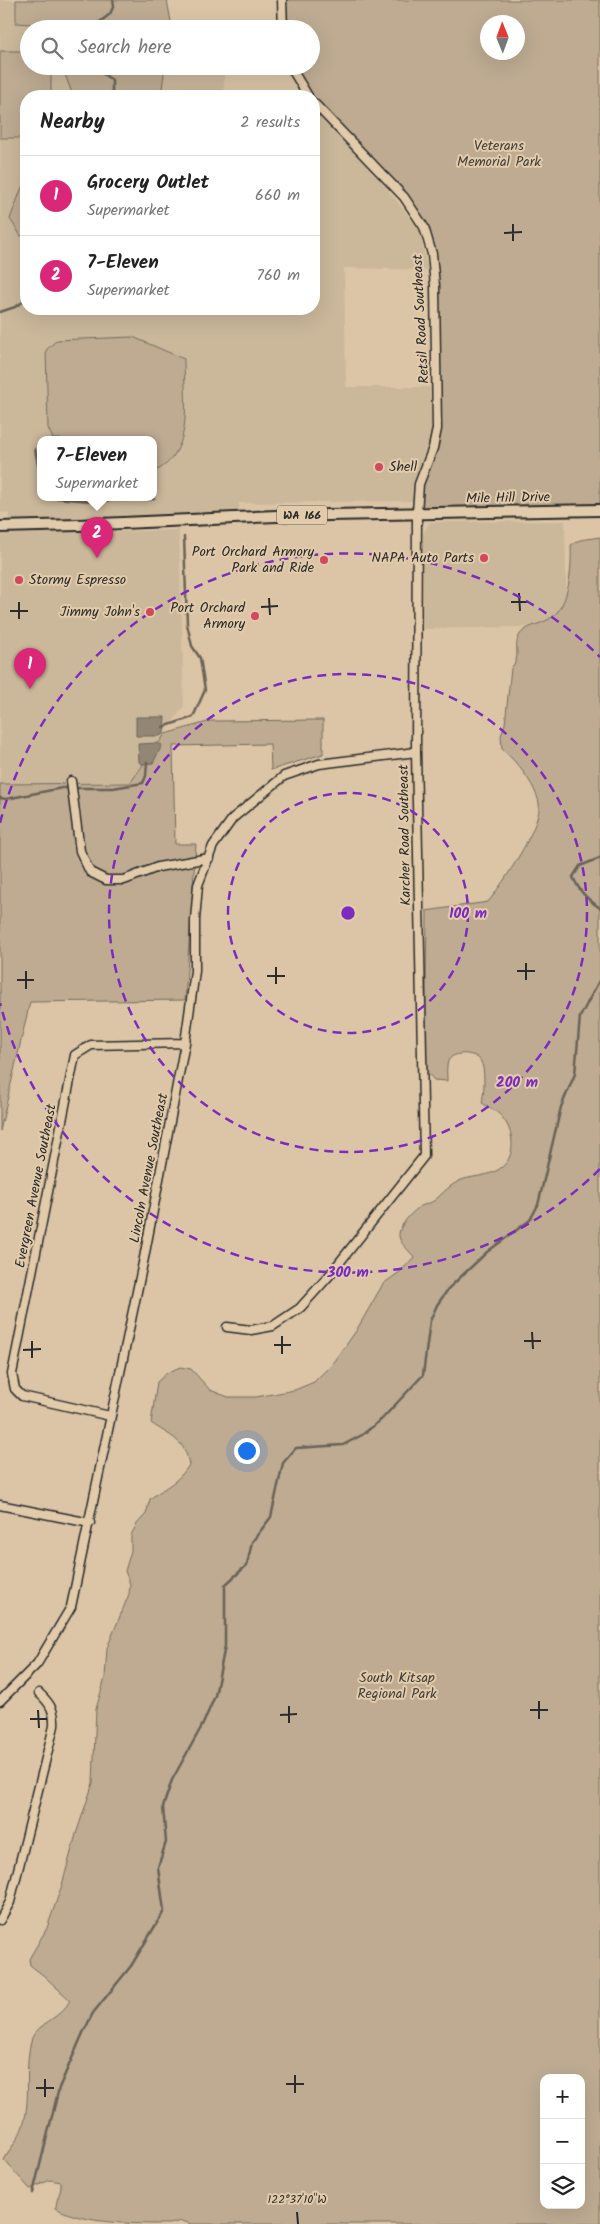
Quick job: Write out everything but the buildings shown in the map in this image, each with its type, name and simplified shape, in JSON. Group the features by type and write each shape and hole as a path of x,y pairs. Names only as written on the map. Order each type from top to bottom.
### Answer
{"main road":[{"name":"Mile Hill Drive","path":"417,513 600,510"},
{"name":"WA 166","path":"0,527 268,516 417,513"}],"street":[{"path":"282,0 283,20"},
{"path":"295,75 304,90"},
{"name":"Retsil Road Southeast","path":"320,109 404,197 419,217 428,239 435,286 437,429 436,439 419,484 417,513"},
{"name":"Karcher Road Southeast","path":"227,1327 251,1330 273,1326 300,1308 424,1156 416,752 417,513"},
{"name":"Lincoln Avenue Southeast","path":"0,1701 37,1664 72,1607 144,1258 185,1042 195,972 194,920 198,885 213,846 233,818 284,776 319,764 416,752"},
{"path":"72,781 80,851 90,872 106,880 124,880 158,867 209,858"},
{"name":"Evergreen Avenue Southeast","path":"110,1416 22,1396 16,1389 12,1374 75,1055 91,1045 185,1042"},
{"path":"0,1505 90,1523"},
{"path":"0,1920 10,1902 54,1726 52,1707 39,1693"}],"shaded area":[{"path":"0,0 78,0 78,20 20,20 20,75 224,75 224,90 20,90 20,315 320,315 320,112 384,185 419,229 428,270 344,268 346,387 430,387 432,433 413,501 239,503 239,517 9,527 9,513 0,512"},
{"path":"565,521 567,626 423,629 423,534 430,522"},
{"path":"179,530 184,706 130,783 0,784 0,534"},
{"path":"136,717 165,717 164,733 160,736 136,736"},
{"path":"157,743 162,745 153,763 141,764 139,762 138,744"}],"green space":[{"path":"16,0 167,0 170,20 20,20 20,23 16,23"},
{"name":"Veterans Memorial Park","path":"282,0 600,0 600,510 417,513 417,497 436,439 434,269 419,217 320,110 320,90 304,90 295,75 320,75 320,20 283,20"},
{"path":"0,51 20,51 20,75 51,75 51,90 20,90 20,138 0,138"},
{"path":"65,75 164,75 162,90 71,90"},
{"path":"20,192 20,234 10,219"},
{"path":"133,337 184,359 185,423 182,438 176,452 167,464 157,470 157,436 52,436 48,428 46,350 57,340"},
{"name":"South Kitsap Regional Park","path":"600,537 600,2224 191,2224 182,2221 170,2224 142,2224 110,2222 80,2217 56,2208 61,2182 50,2180 30,2189 4,2160 19,2135 26,2115 28,2059 32,2038 39,2029 67,2006 70,2000 30,1965 29,1959 47,1928 93,1783 96,1709 105,1678 107,1648 129,1594 130,1584 125,1571 131,1551 131,1535 137,1524 146,1514 150,1499 176,1480 189,1465 184,1449 180,1444 151,1423 157,1382 167,1373 180,1367 191,1369 210,1390 228,1397 256,1397 295,1390 314,1382 335,1361 356,1331 383,1284 401,1271 414,1257 403,1245 399,1236 401,1228 410,1215 421,1206 435,1200 455,1183 463,1179 496,1171 508,1160 512,1146 510,1130 499,1114 482,1103 484,1074 480,1060 469,1054 454,1056 448,1061 447,1081 434,1080 427,1072 425,1061 426,911 488,902 511,869 535,825 539,813 539,803 534,788 524,773 502,749 501,736 505,724 511,668 517,656 517,640 521,633 528,628 556,614 561,606 570,575 571,545 580,540"},
{"path":"323,720 323,754 271,770 270,744 173,746 175,844 196,844 185,1000 30,1002 0,1131 0,784 130,783 165,734 211,721"}],"waterway":[{"path":"102,20 110,14 114,5 113,0"},
{"path":"104,75 112,80 112,90"},
{"path":"0,312 20,304"},
{"path":"35,449 37,459"},
{"path":"163,727 193,717 205,690 200,658 192,646 187,624 184,537"},
{"path":"0,798 6,799 62,788 113,788 143,783 146,776 147,762"},
{"path":"600,858 580,866 573,877 584,894 600,908"},
{"path":"33,2193 59,2088 83,2033 93,2013 131,1966 164,1911 158,1867 166,1842 163,1807 172,1780 203,1724 215,1696 225,1646 225,1585 247,1565 252,1542 271,1517 283,1463 296,1448 343,1445 362,1435 382,1419 423,1375 430,1321 437,1305 449,1288 487,1252 530,1220 538,1205 561,1107 575,1074 580,1017 600,979"}],"place":[{"name":"Shell","path":"379,467"},
{"name":"7-Eleven","path":"97,558"},
{"name":"NAPA Auto Parts","path":"484,558"},
{"name":"Port Orchard Armory Park and Ride","path":"324,560"},
{"name":"Stormy Espresso","path":"19,580"},
{"name":"Jimmy John's","path":"150,612"},
{"name":"Port Orchard Armory","path":"255,616"},
{"name":"Grocery Outlet","path":"30,689"}]}
